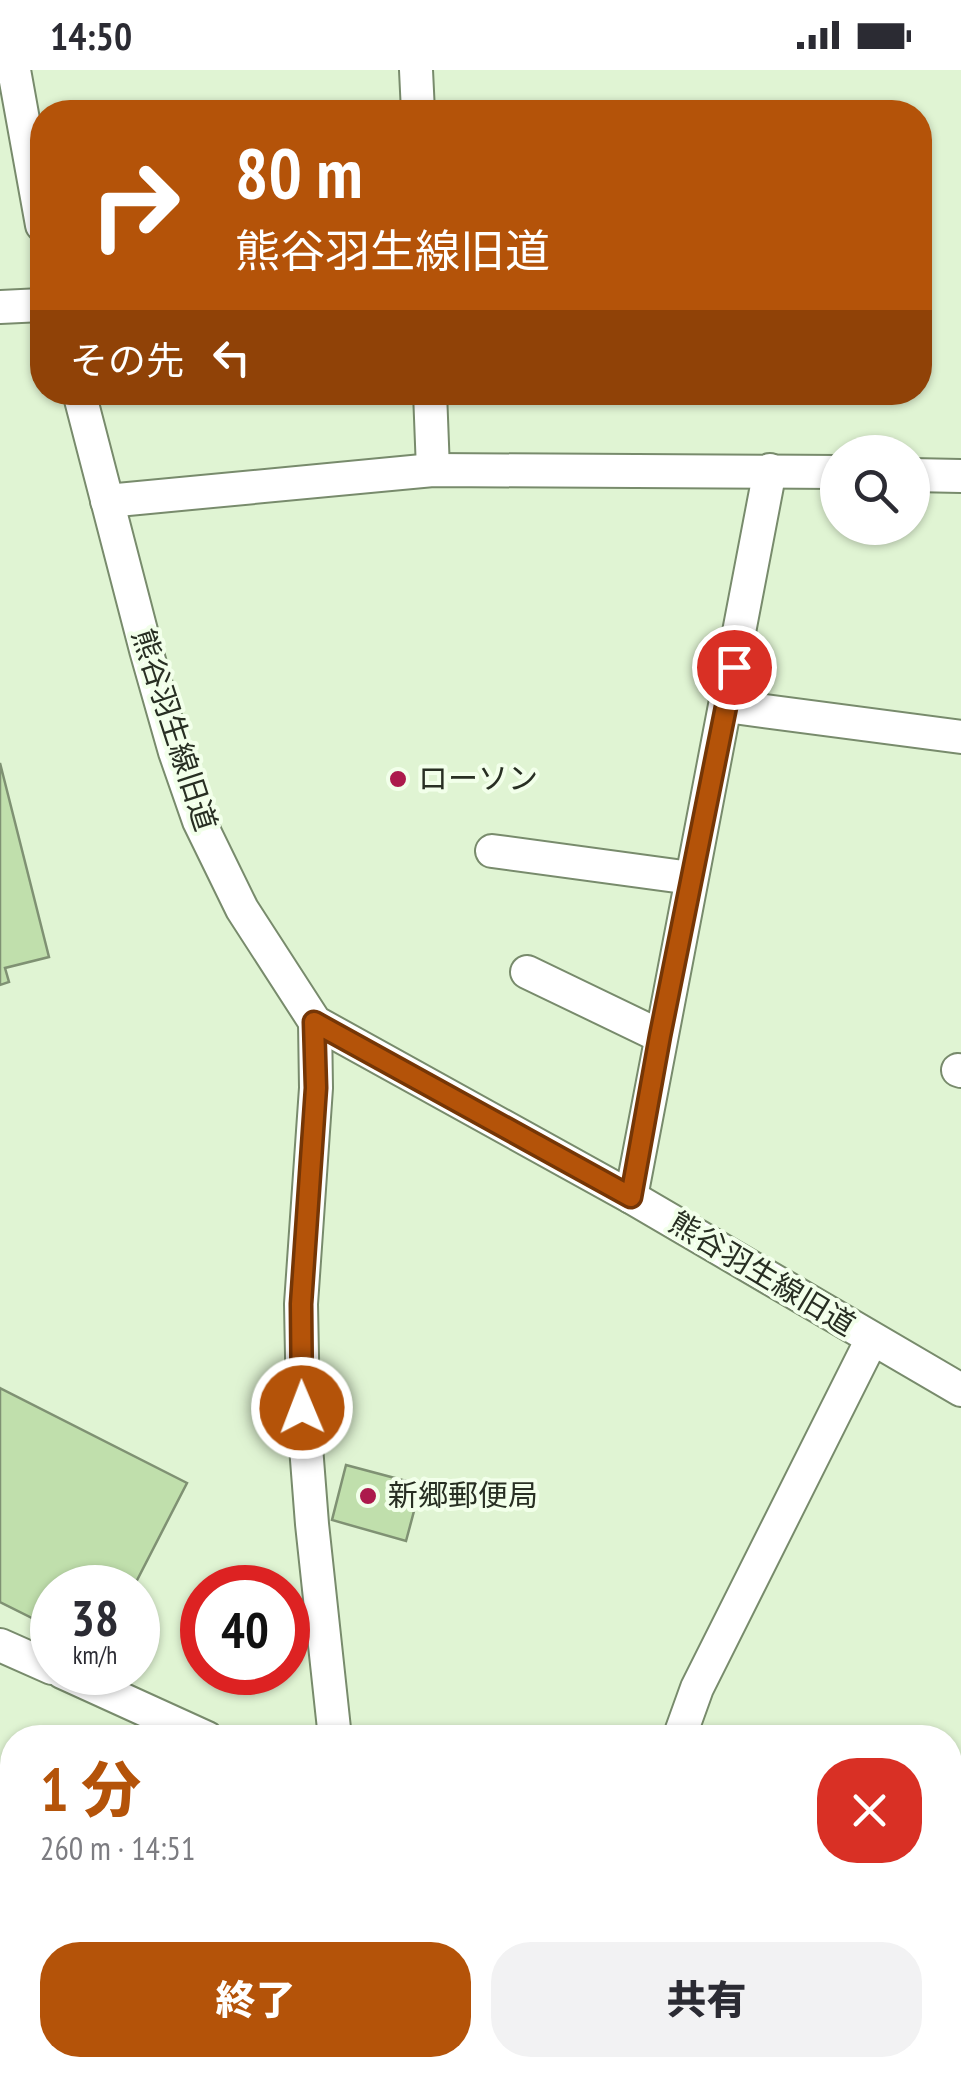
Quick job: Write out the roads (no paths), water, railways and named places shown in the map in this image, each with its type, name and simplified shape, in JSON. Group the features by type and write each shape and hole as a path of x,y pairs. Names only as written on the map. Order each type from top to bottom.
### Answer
{"street":[{"path":"14,70 30,159"},
{"path":"416,70 417,100"},
{"path":"0,307 30,306"},
{"name":"熊谷羽生線旧道","path":"82,405 170,735 199,821 242,908 314,1022 631,1197 961,1390"},
{"path":"430,405 433,470"},
{"path":"107,501 433,470 820,471"},
{"path":"631,1197 770,470"},
{"path":"930,475 961,476"},
{"path":"726,706 961,737"},
{"path":"492,851 692,878"},
{"path":"527,972 660,1036"},
{"path":"314,1022 316,1088 301,1304 302,1408 334,1725"},
{"path":"683,1725 696,1688 872,1339"},
{"path":"0,1644 30,1658"},
{"path":"97,1695 143,1725"}],"place":[{"name":"ローソン","path":"398,779"},
{"name":"新郷郵便局","path":"368,1496"}]}
